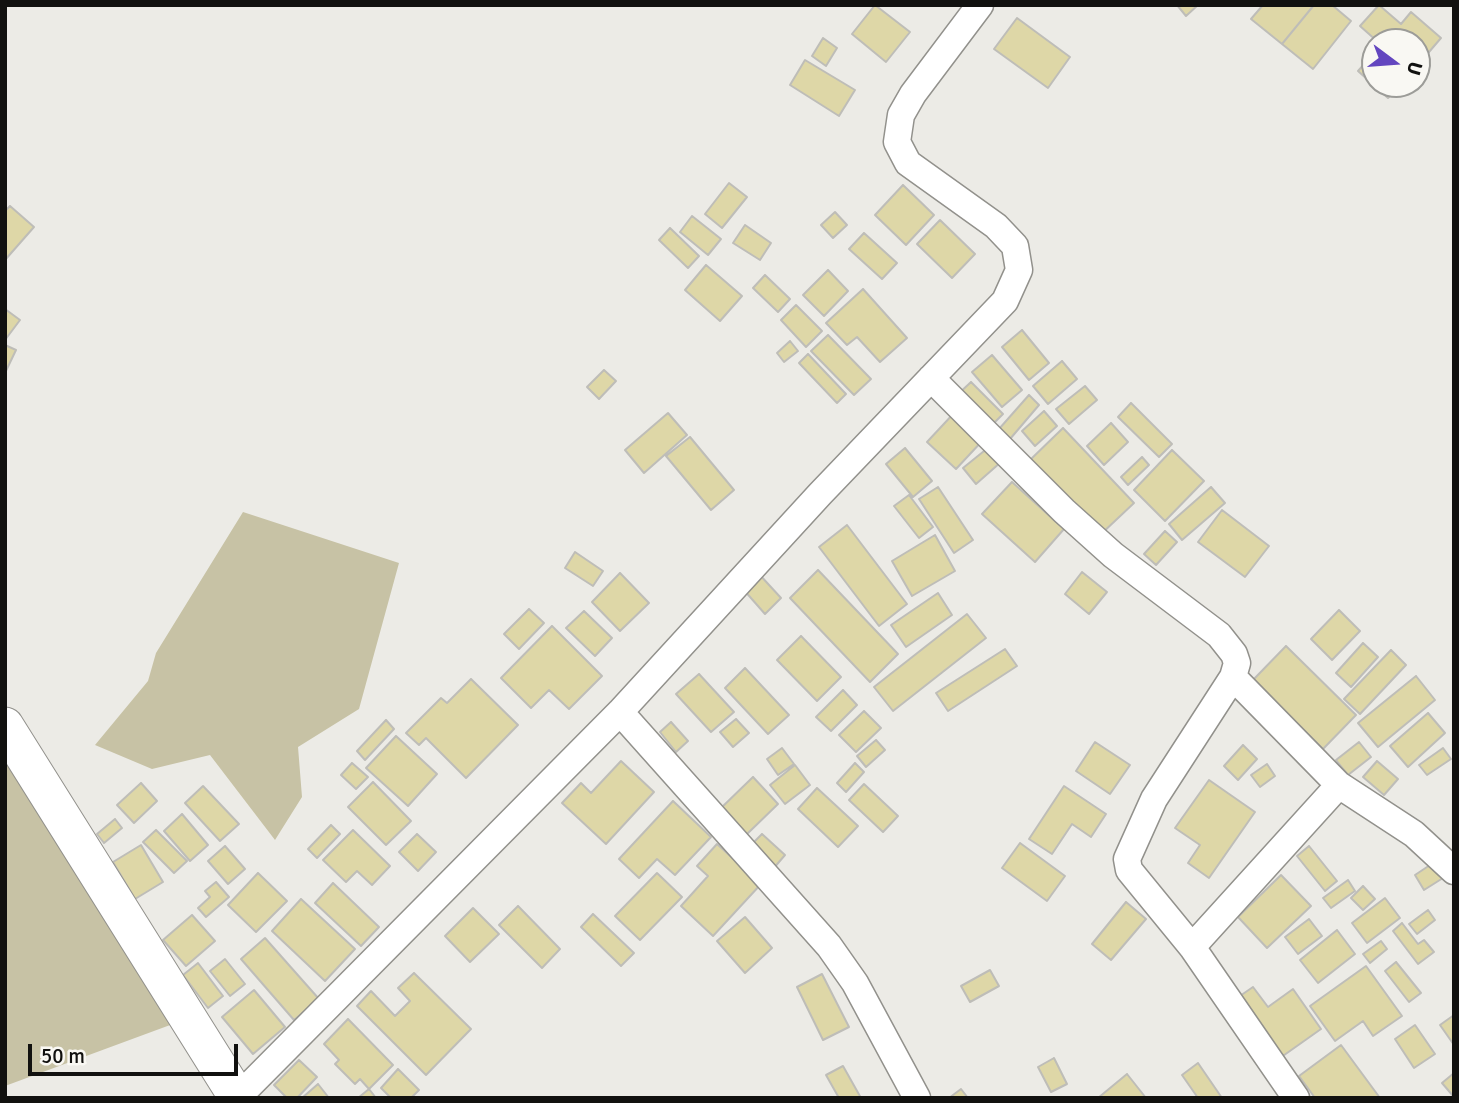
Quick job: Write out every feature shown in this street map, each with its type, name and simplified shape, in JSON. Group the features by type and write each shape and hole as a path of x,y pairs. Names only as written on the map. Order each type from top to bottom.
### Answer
{"main road":[{"path":"5,726 238,1098"}],"street":[{"path":"238,1098 620,712 1005,301 1019,270 1015,246 996,226 908,163 897,142 901,115 913,94 980,5"},
{"path":"931,378 1112,555 1219,635 1234,654 1237,663 1233,677 1154,799 1127,859 1129,870 1192,947 1296,1098"},
{"path":"1233,677 1339,785 1414,834 1454,871"},
{"path":"620,712 829,946 855,983 917,1098"},
{"path":"1192,947 1339,785"}],"shaded area":[{"path":"243,512 399,563 359,709 298,747 302,797 275,840 210,755 152,769 95,745 148,681 156,653"},
{"path":"5,738 181,1021 5,1086"}],"building":[{"path":"875,5 910,32 886,62 852,34"},
{"path":"1177,5 1198,5 1186,16"},
{"path":"1263,5 1314,5 1282,44 1251,19"},
{"path":"1314,5 1332,5 1351,21 1313,69 1282,44"},
{"path":"1379,5 1401,24 1411,12 1429,28 1362,28 1360,26"},
{"path":"1017,18 1070,57 1048,88 994,49"},
{"path":"1431,29 1441,38 1431,50"},
{"path":"823,38 837,48 826,66 812,56"},
{"path":"805,60 855,90 839,116 790,85"},
{"path":"729,183 747,197 722,228 705,214"},
{"path":"903,185 934,215 906,245 875,215"},
{"path":"10,206 34,227 5,260 5,211"},
{"path":"835,212 847,225 833,238 821,225"},
{"path":"692,216 721,239 708,255 680,232"},
{"path":"940,220 975,254 952,278 917,244"},
{"path":"745,225 771,243 760,260 733,243"},
{"path":"670,228 699,256 688,268 659,240"},
{"path":"864,233 897,263 882,279 849,249"},
{"path":"706,265 742,296 720,321 685,290"},
{"path":"828,270 848,291 824,316 803,295"},
{"path":"765,275 790,299 778,312 753,288"},
{"path":"863,289 907,338 880,362 857,337 847,345 826,323"},
{"path":"796,305 822,331 806,347 781,320"},
{"path":"5,309 20,320 5,340"},
{"path":"1022,330 1049,363 1029,380 1002,347"},
{"path":"828,335 871,379 854,395 811,351"},
{"path":"790,341 798,351 784,362 777,353"},
{"path":"5,345 16,350 5,373"},
{"path":"808,354 846,394 837,403 799,363"},
{"path":"992,355 1022,390 1002,407 972,372"},
{"path":"1062,361 1077,379 1048,404 1033,386"},
{"path":"604,370 616,381 599,399 587,387"},
{"path":"971,382 1003,414 987,430 955,397"},
{"path":"1085,386 1097,400 1069,424 1056,409"},
{"path":"1029,395 1039,405 1010,439 999,429"},
{"path":"1131,403 1172,444 1159,457 1118,417"},
{"path":"1044,411 1057,426 1035,446 1022,431"},
{"path":"955,412 984,439 956,469 927,442"},
{"path":"668,413 687,435 644,473 625,450"},
{"path":"1111,423 1128,442 1104,465 1087,446"},
{"path":"1063,428 1134,503 1099,536 1029,461"},
{"path":"690,437 734,490 711,510 666,456"},
{"path":"989,447 1001,462 976,484 963,468"},
{"path":"905,448 932,481 913,497 886,464"},
{"path":"1172,450 1204,481 1165,521 1134,490"},
{"path":"1142,457 1149,465 1128,485 1121,477"},
{"path":"1012,482 1064,529 1035,562 982,514"},
{"path":"938,487 973,540 954,553 919,499"},
{"path":"1211,487 1225,503 1182,540 1169,524"},
{"path":"909,495 933,527 919,538 894,506"},
{"path":"1222,510 1269,546 1245,577 1198,542"},
{"path":"847,525 907,604 879,626 819,547"},
{"path":"1165,531 1177,542 1156,565 1144,554"},
{"path":"935,535 955,571 912,596 892,561"},
{"path":"575,552 603,571 593,586 565,568"},
{"path":"818,570 898,654 870,682 790,598"},
{"path":"1082,572 1107,592 1089,614 1065,594"},
{"path":"620,573 649,603 620,631 592,602"},
{"path":"759,574 781,598 765,614 743,589"},
{"path":"938,593 952,615 906,647 891,625"},
{"path":"529,609 544,623 519,649 504,634"},
{"path":"1339,610 1360,631 1332,660 1311,639"},
{"path":"584,611 612,638 595,656 566,628"},
{"path":"967,614 986,638 893,711 874,687"},
{"path":"552,626 602,676 569,709 549,690 531,708 501,678"},
{"path":"801,636 841,677 817,701 777,660"},
{"path":"1363,643 1378,657 1351,687 1336,673"},
{"path":"1286,646 1356,715 1323,749 1253,680"},
{"path":"1005,649 1017,666 948,711 936,693"},
{"path":"1391,650 1406,665 1360,714 1344,699"},
{"path":"745,668 789,715 768,734 725,688"},
{"path":"699,674 734,712 711,732 676,694"},
{"path":"1416,676 1435,700 1378,747 1358,723"},
{"path":"471,679 518,725 466,778 426,738 419,745 406,733 441,698 447,703"},
{"path":"843,690 857,705 831,731 816,717"},
{"path":"864,711 881,728 856,752 839,735"},
{"path":"1428,713 1445,733 1408,767 1390,746"},
{"path":"736,719 749,733 733,747 720,732"},
{"path":"386,720 394,729 365,760 357,751"},
{"path":"671,722 688,741 676,752 660,732"},
{"path":"396,736 437,774 408,806 366,768"},
{"path":"876,740 885,750 866,767 857,756"},
{"path":"1095,742 1130,765 1110,794 1076,771"},
{"path":"1359,742 1371,757 1348,775 1336,760"},
{"path":"1243,745 1257,759 1238,780 1224,766"},
{"path":"782,748 794,764 778,775 767,759"},
{"path":"1443,748 1451,759 1427,775 1419,765"},
{"path":"621,761 654,792 606,844 562,803 581,783 591,793"},
{"path":"1377,761 1398,779 1384,795 1363,777"},
{"path":"352,763 368,777 356,789 341,775"},
{"path":"855,763 864,772 846,792 837,783"},
{"path":"1267,764 1275,776 1260,787 1251,775"},
{"path":"795,765 810,785 785,804 770,785"},
{"path":"753,777 778,804 746,835 720,809"},
{"path":"1209,780 1255,812 1209,878 1188,863 1200,845 1175,828"},
{"path":"373,782 411,821 386,845 348,807"},
{"path":"141,783 157,801 134,823 117,805"},
{"path":"864,784 898,816 883,832 849,800"},
{"path":"203,786 239,824 220,841 185,803"},
{"path":"1064,786 1106,814 1091,837 1072,824 1052,854 1029,839"},
{"path":"817,788 858,826 838,847 798,809"},
{"path":"673,801 711,837 675,875 657,859 639,878 619,859"},
{"path":"182,814 208,845 190,861 164,831"},
{"path":"115,819 122,828 104,843 97,834"},
{"path":"331,825 340,834 317,858 308,849"},
{"path":"156,830 187,861 174,873 143,842"},
{"path":"353,830 390,866 372,885 357,871 346,882 323,860"},
{"path":"417,834 436,852 418,871 399,852"},
{"path":"762,834 785,855 773,869 749,847"},
{"path":"1020,843 1065,876 1047,901 1002,868"},
{"path":"717,844 761,884 713,936 681,906 708,876 697,866"},
{"path":"141,845 163,882 135,899 113,862"},
{"path":"225,846 245,869 228,884 208,861"},
{"path":"1309,846 1337,881 1325,891 1297,856"},
{"path":"1433,863 1443,878 1424,890 1415,875"},
{"path":"258,873 287,901 256,932 228,905"},
{"path":"657,873 682,897 640,940 615,916"},
{"path":"1281,875 1311,906 1267,948 1238,917"},
{"path":"1348,880 1355,891 1331,908 1323,898"},
{"path":"216,882 229,897 206,917 198,908 210,897 205,891"},
{"path":"333,883 379,927 361,946 315,903"},
{"path":"1363,886 1375,899 1363,910 1351,898"},
{"path":"1385,898 1400,918 1367,943 1352,923"},
{"path":"301,899 355,949 325,981 272,931"},
{"path":"1126,902 1146,919 1111,960 1092,944"},
{"path":"518,906 560,949 542,968 499,925"},
{"path":"473,908 499,934 470,962 445,936"},
{"path":"1428,910 1435,920 1417,934 1409,924"},
{"path":"593,914 634,953 621,966 581,927"},
{"path":"192,915 215,941 186,966 163,940"},
{"path":"745,917 772,948 745,973 717,941"},
{"path":"1309,919 1322,936 1298,954 1285,937"},
{"path":"1402,923 1418,944 1424,940 1434,952 1418,964 1393,931"},
{"path":"1337,930 1355,954 1318,983 1300,960"},
{"path":"265,938 319,999 294,1020 241,959"},
{"path":"1381,941 1387,949 1370,963 1363,954"},
{"path":"225,959 245,984 230,996 210,971"},
{"path":"1396,962 1421,993 1409,1002 1385,971"},
{"path":"198,963 223,996 208,1008 183,975"},
{"path":"1366,966 1402,1016 1373,1036 1363,1021 1335,1041 1310,1006"},
{"path":"990,970 999,986 970,1002 961,986"},
{"path":"414,973 471,1029 426,1075 357,1006 371,991 395,1016 410,1001 398,988"},
{"path":"822,974 849,1027 823,1040 797,987"},
{"path":"1253,987 1268,1007 1293,989 1321,1029 1280,1058 1237,998"},
{"path":"254,990 285,1027 253,1054 222,1017"},
{"path":"1454,1015 1454,1045 1440,1025"},
{"path":"348,1019 393,1065 369,1089 360,1079 355,1084 335,1064 339,1060 324,1044"},
{"path":"1415,1025 1435,1054 1414,1068 1395,1039"},
{"path":"1341,1045 1380,1098 1315,1098 1299,1076"},
{"path":"1054,1058 1067,1084 1051,1092 1038,1067"},
{"path":"299,1060 317,1077 297,1098 287,1098 274,1085"},
{"path":"1198,1063 1222,1098 1198,1098 1182,1075"},
{"path":"843,1066 861,1098 839,1098 826,1075"},
{"path":"398,1069 419,1090 411,1098 391,1098 381,1088"},
{"path":"1454,1073 1454,1097 1442,1083"},
{"path":"1127,1074 1146,1098 1098,1098"},
{"path":"318,1084 329,1098 302,1098"},
{"path":"369,1089 376,1098 358,1098"},
{"path":"961,1089 968,1098 949,1098"}]}
